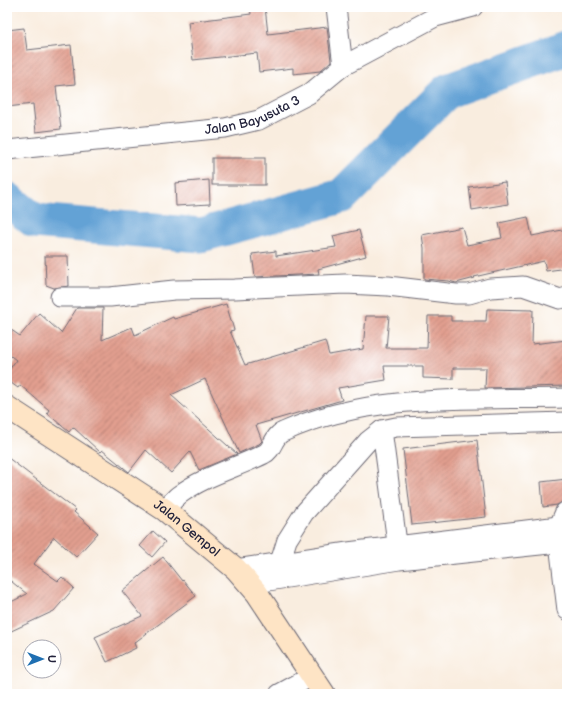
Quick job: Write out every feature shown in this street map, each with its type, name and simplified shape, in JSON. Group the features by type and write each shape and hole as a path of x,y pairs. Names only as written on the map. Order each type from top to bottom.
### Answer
{"main road":[{"name":"Jalan Gempol","path":"7,407 165,510 243,577 283,631 318,685"}],"street":[{"path":"336,7 344,66"},
{"name":"Jalan Bayusuta 3","path":"7,150 225,128 259,120 309,94 344,66 436,17 473,7"},
{"path":"60,297 110,297 174,290 345,284 388,286 456,294 469,294 490,288 523,286 560,299 567,297"},
{"path":"165,510 179,495 202,481 265,454 273,440 281,433 335,414 367,406 402,402 486,398 567,398"},
{"path":"280,562 287,540 304,513 368,440 382,430 396,427 567,422"},
{"path":"382,430 398,553"},
{"path":"243,577 562,527 567,610"},
{"path":"243,577 280,562 398,553"},
{"path":"279,694 318,685"}],"building":[{"path":"250,7 265,7 268,34 327,27 331,61 320,71 293,74 293,68 259,72 257,53 193,60 188,22 251,14"},
{"path":"24,28 27,50 71,45 75,84 56,86 61,129 36,132 33,104 7,107 7,30"},
{"path":"212,158 265,158 265,185 212,185"},
{"path":"209,180 210,204 176,206 175,183"},
{"path":"505,182 508,204 472,210 469,187"},
{"path":"528,217 532,236 567,229 567,268 546,271 544,261 474,277 475,278 456,283 424,279 424,248 422,235 462,227 467,245 502,238 499,223"},
{"path":"359,230 366,256 318,269 319,274 255,277 252,254 276,251 276,256 336,247 333,236"},
{"path":"45,256 68,256 69,286 54,288 46,285"},
{"path":"226,304 234,330 230,331 245,365 325,341 329,355 363,349 366,316 389,316 386,348 427,348 428,316 451,316 451,321 486,321 487,309 533,310 532,344 567,340 567,386 485,388 486,368 453,368 453,379 423,378 423,366 384,366 386,380 338,388 342,400 256,425 262,441 259,444 239,453 205,379 171,395 237,454 199,470 190,452 171,473 146,450 129,472 102,450 100,452 73,427 69,432 47,413 49,410 20,385 18,388 7,380 7,373 16,360 7,353 7,327 20,336 39,313 61,333 77,308 103,308 102,340 132,327 135,335 173,317 174,319"},
{"path":"477,440 486,517 412,525 403,449"},
{"path":"7,457 76,510 74,512 98,533 76,557 54,537 34,564 58,581 62,577 74,588 54,611 7,633 7,604 27,594 7,578"},
{"path":"567,479 567,500 557,505 543,507 541,482"},
{"path":"153,531 165,542 152,557 140,546"},
{"path":"163,557 196,596 134,643 136,648 107,662 95,637 142,616 122,591"}],"waterway":[{"path":"7,199 35,221 201,235 342,196 447,91 567,48"}]}
